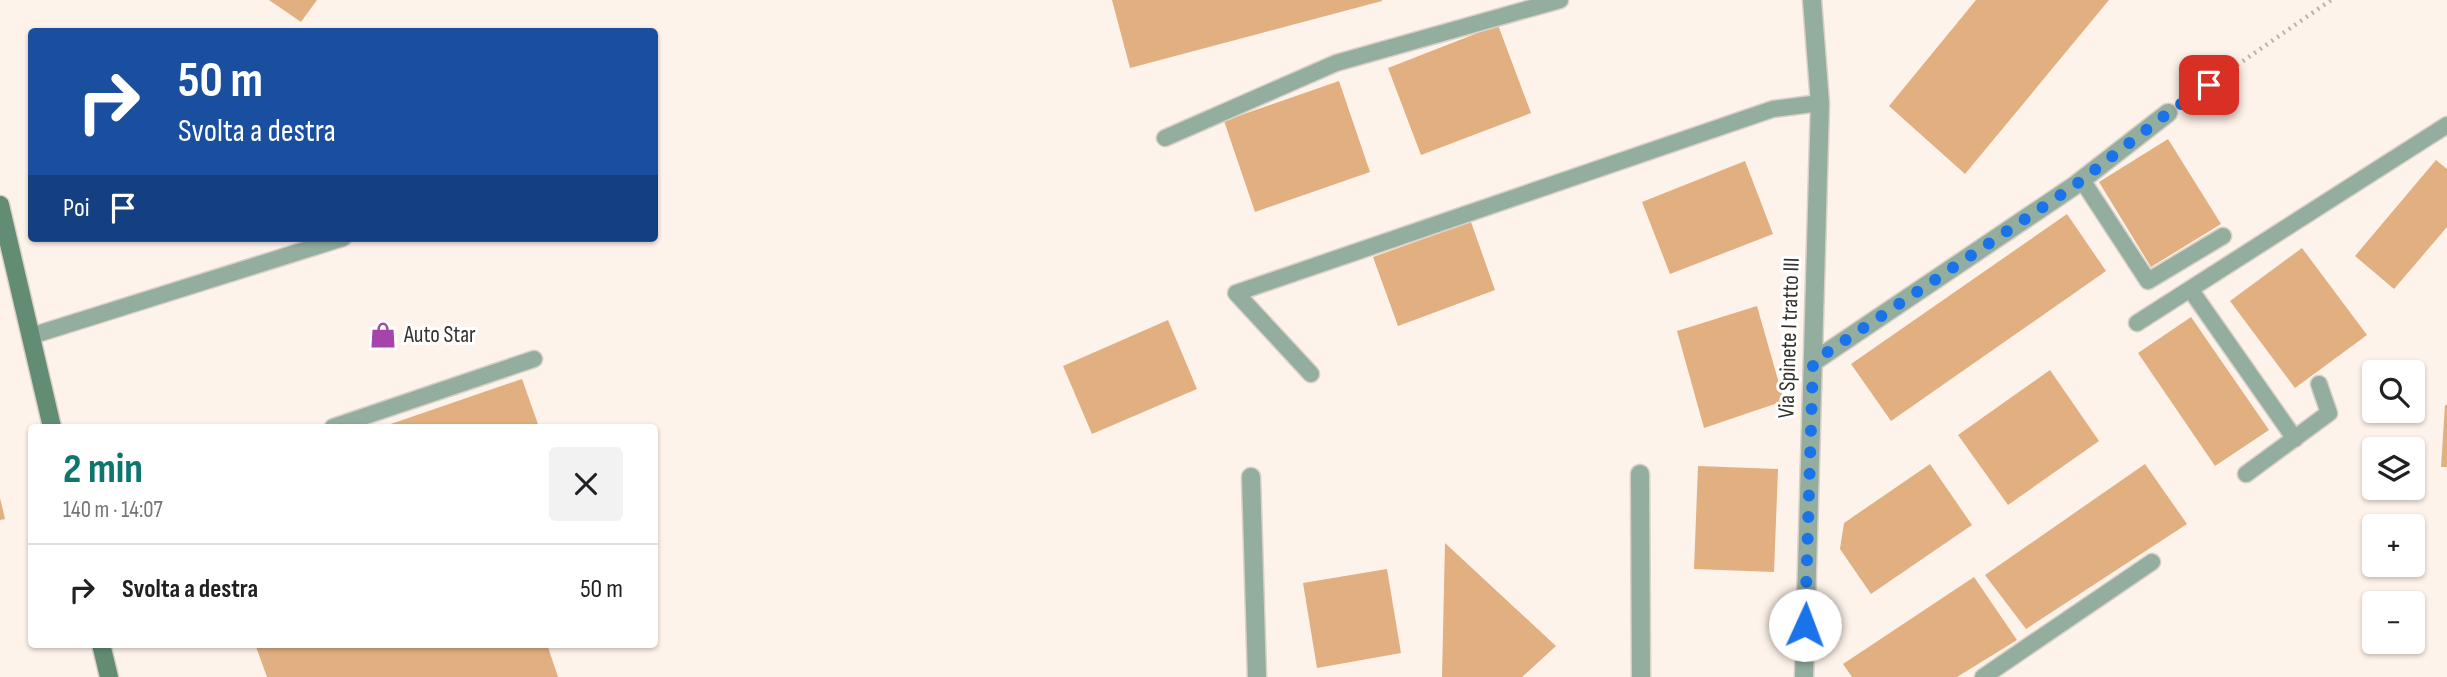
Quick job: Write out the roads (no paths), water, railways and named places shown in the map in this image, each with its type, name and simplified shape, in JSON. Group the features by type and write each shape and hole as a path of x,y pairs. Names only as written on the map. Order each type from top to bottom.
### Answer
{"street":[{"name":"Via Spinete I tratto III","path":"1804,677 1820,103 1812,0"},
{"path":"1813,362 2082,180 2168,113"},
{"path":"0,205 51,424"},
{"path":"1640,474 1641,677"},
{"path":"1251,477 1257,677"},
{"path":"102,648 109,677"}],"lane":[{"path":"1165,138 1336,62 1560,0"},
{"path":"1311,374 1236,293 1773,109 1820,103"},
{"path":"2137,323 2447,125"},
{"path":"2082,180 2148,281 2223,236"},
{"path":"31,336 330,242"},
{"path":"2190,289 2295,439"},
{"path":"342,424 534,359"},
{"path":"2246,474 2329,413 2319,384"},
{"path":"1983,677 2152,562"}],"place":[{"name":"Auto Star","path":"383,335"}]}
